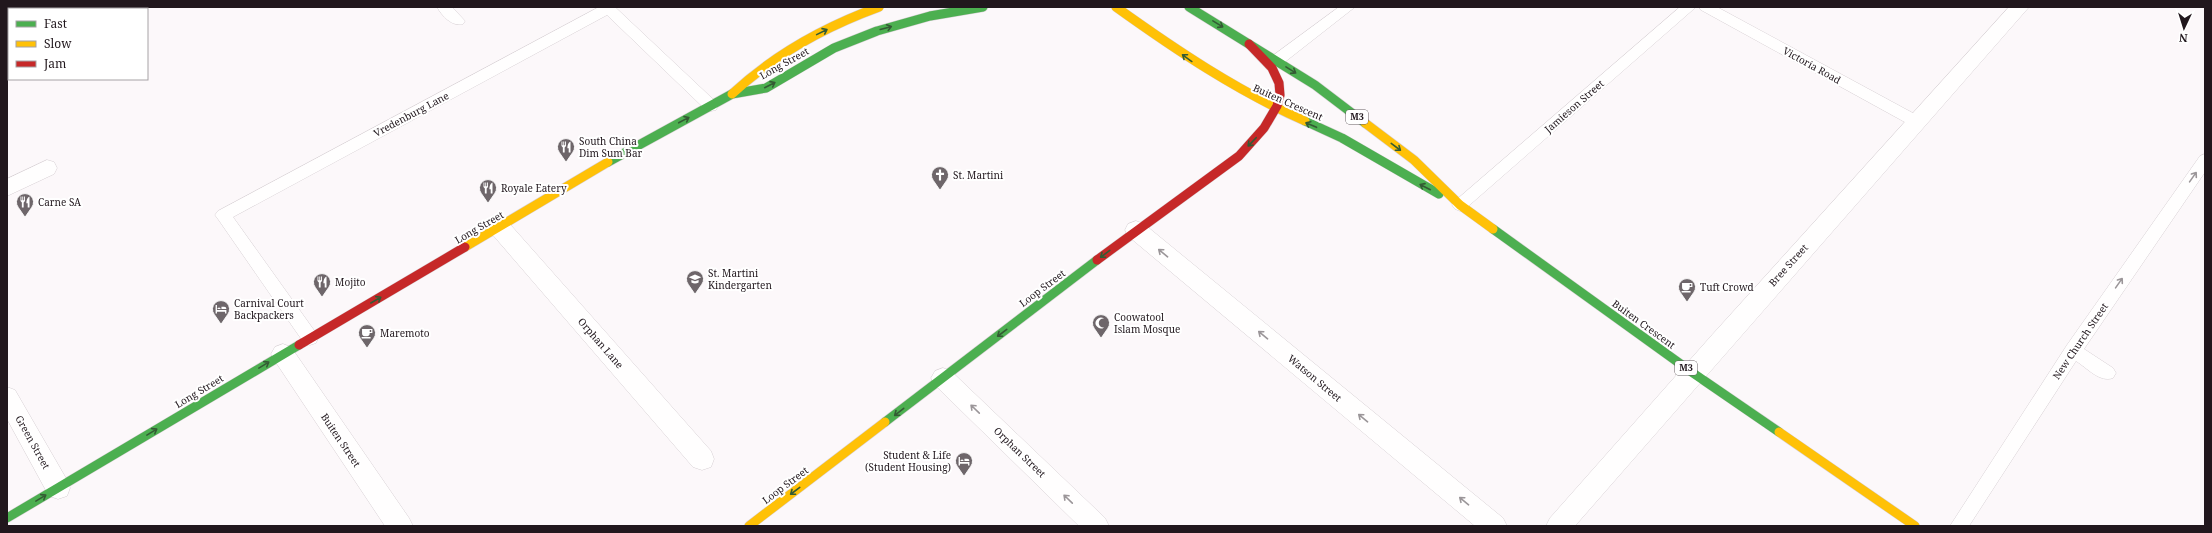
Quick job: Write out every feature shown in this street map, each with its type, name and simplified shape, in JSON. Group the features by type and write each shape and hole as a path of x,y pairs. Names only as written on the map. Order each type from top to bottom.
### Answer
{"street":[{"path":"732,94 756,71 813,37 863,12 879,7"},
{"name":"Long Street","path":"7,518 310,338 500,228 649,138 732,94 766,88 834,48 877,31 930,16 983,7"},
{"name":"Buiten Crescent","path":"1116,7 1206,72 1275,110 1341,137 1404,176 1460,205 1693,373 1915,526"},
{"name":"Buiten Crescent","path":"1189,7 1315,85 1414,160 1460,205"},
{"name":"Bree Street","path":"1559,526 1693,373 2020,7"},
{"name":"Loop Street","path":"749,526 1136,230 1239,156 1259,135 1275,110 1281,96 1280,84 1274,71 1246,42"},
{"path":"7,188 47,168"},
{"name":"Orphan Lane","path":"500,228 702,459"},
{"name":"Watson Street","path":"1136,230 1494,526"},
{"name":"Buiten Street","path":"283,354 400,526"},
{"name":"Orphan Street","path":"943,378 1096,526"},
{"name":"Green Street","path":"7,397 58,488"}],"lane":[{"path":"444,7 458,21"},
{"path":"1276,61 1348,7"},
{"name":"Jamieson Street","path":"1460,205 1689,7"},
{"name":"Victoria Road","path":"1706,7 1917,122"},
{"name":"Vredenburg Lane","path":"310,338 223,215 608,8 711,106"},
{"name":"New Church Street","path":"1959,526 2073,350 2205,160"},
{"path":"2073,350 2107,373"}],"traffic: fast":[{"path":"608,162 732,94 766,88 834,48 877,31 930,16 983,7"},
{"path":"1189,7 1315,85 1365,123"},
{"path":"1305,121 1342,138 1439,194"},
{"path":"1493,229 1693,373 1779,432"},
{"path":"885,422 1097,260"},
{"path":"7,518 299,345"}],"traffic: slow":[{"path":"732,94 764,66 801,42 859,14 879,7"},
{"path":"1116,7 1207,70 1255,98 1305,121"},
{"path":"1365,123 1414,160 1460,205 1493,229"},
{"path":"465,247 608,162"},
{"path":"749,526 885,422"},
{"path":"1779,432 1915,526"}],"traffic: jam":[{"path":"1097,260 1239,156 1256,138 1272,117 1280,95 1279,83 1272,68 1249,44"},
{"path":"299,345 465,247"}],"place":[{"name":"South China Dim Sum Bar","path":"566,162"},
{"name":"St. Martini","path":"940,190"},
{"name":"Royale Eatery","path":"488,203"},
{"name":"Carne SA","path":"25,217"},
{"name":"St. Martini Kindergarten","path":"695,294"},
{"name":"Mojito","path":"322,297"},
{"name":"Tuft Crowd","path":"1687,302"},
{"name":"Carnival Court Backpackers","path":"221,324"},
{"name":"Coowatool Islam Mosque","path":"1101,338"},
{"name":"Maremoto","path":"367,348"},
{"name":"Student & Life (Student Housing)","path":"964,476"}]}
